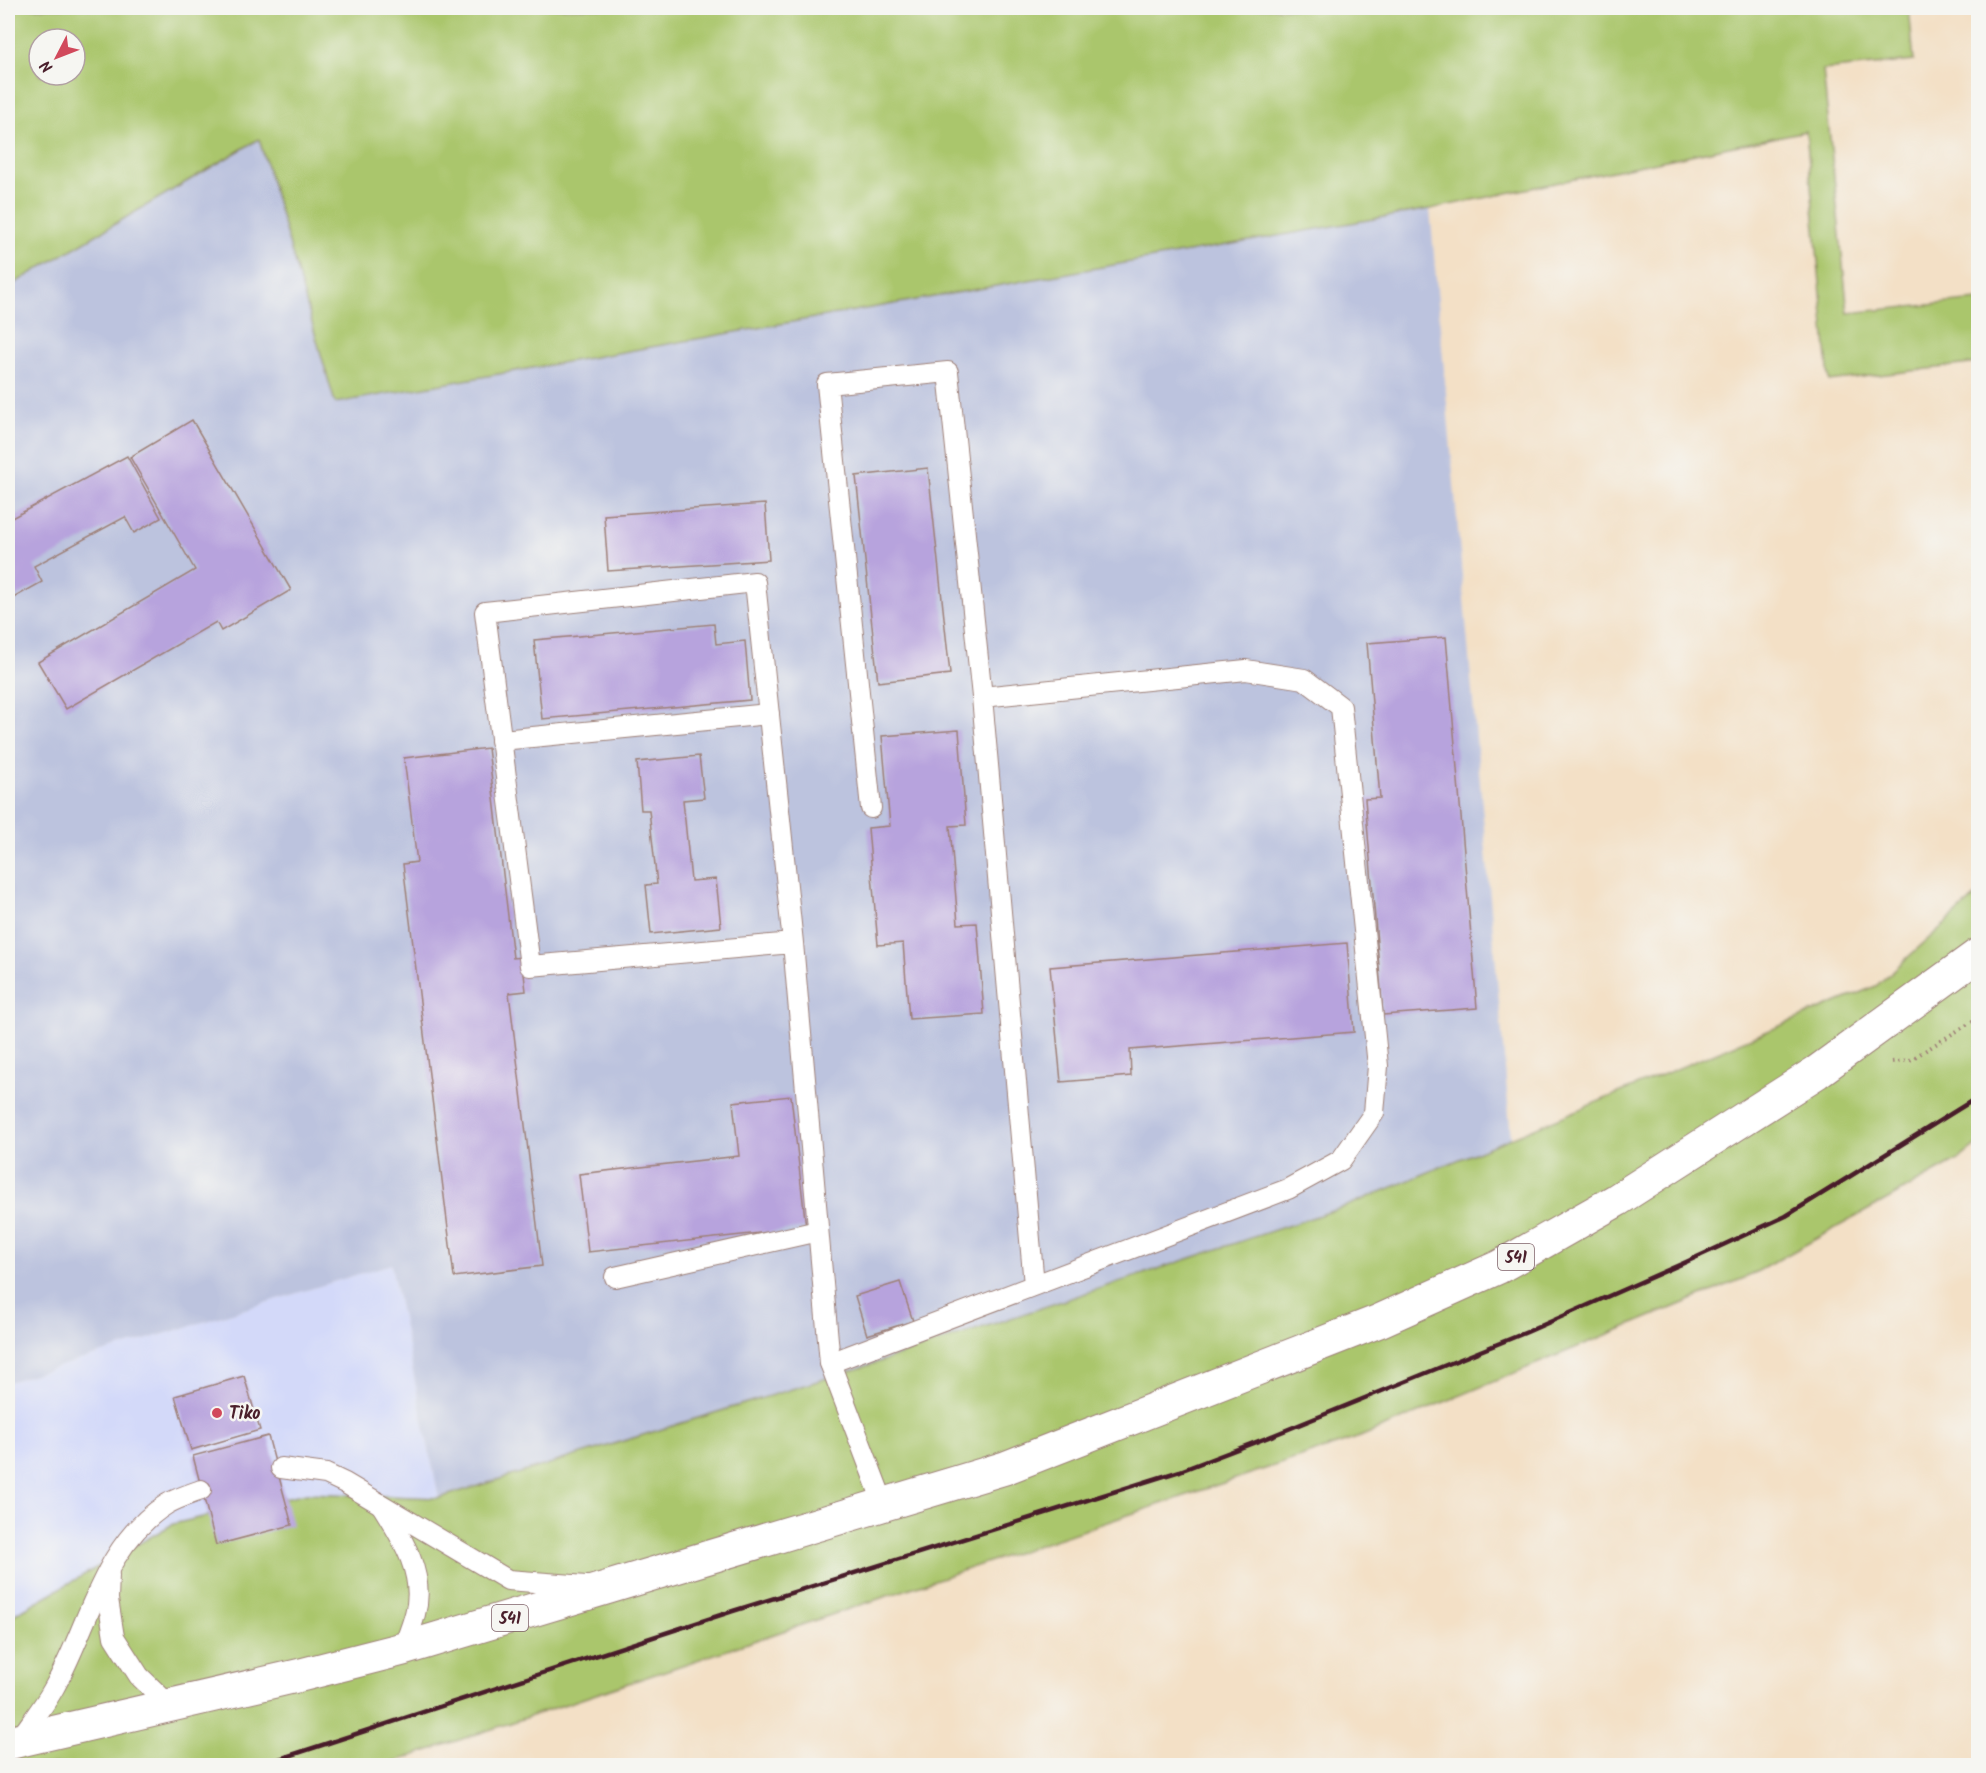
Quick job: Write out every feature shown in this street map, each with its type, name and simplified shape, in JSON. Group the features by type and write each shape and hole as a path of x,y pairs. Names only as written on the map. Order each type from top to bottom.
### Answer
{"main road":[{"name":"541","path":"13,1741 301,1675 403,1649 1005,1468 1379,1321 1499,1267 1617,1200 1807,1078 1978,955"}],"lane":[{"path":"871,808 827,384 948,372 982,697 1034,1285"},
{"path":"793,943 530,966 485,612 754,582 793,943 830,1363 884,1505"},
{"path":"830,1363 1288,1189 1341,1160 1374,1113 1378,1066 1341,707 1304,679 1246,670 982,697"},
{"path":"501,740 769,714"},
{"path":"615,1277 818,1232"},
{"path":"281,1468 326,1474 345,1483 508,1580 609,1588"},
{"path":"13,1741 55,1687 109,1566 128,1540 149,1517 169,1503 201,1490"},
{"path":"381,1504 411,1557 417,1585 416,1612 403,1649"},
{"path":"109,1566 108,1599 114,1637 139,1676 169,1705"}],"shaded area":[{"path":"259,139 335,402 1430,209 1511,1138 1347,1206 876,1363 439,1498 391,1264 8,1382 8,287"},
{"path":"391,1264 439,1498 306,1493 173,1524 8,1618 8,1382"}],"green space":[{"path":"8,8 1909,8 1914,61 1823,70 1848,313 1978,300 1978,363 1829,381 1806,131 1430,209 335,403 259,139 8,287"},
{"path":"1978,894 1978,1144 1958,1160 1749,1276 1360,1437 385,1765 8,1765 8,1618 173,1524 306,1493 439,1498 876,1363 1347,1206 1876,986"}],"building":[{"path":"192,420 291,590 221,631 216,622 66,709 38,662 195,570 130,457"},
{"path":"127,456 161,518 134,533 125,517 34,566 42,582 8,601 8,520"},
{"path":"928,468 950,674 878,682 856,476"},
{"path":"765,504 769,560 608,571 604,515"},
{"path":"714,624 716,644 745,641 750,700 542,719 534,640"},
{"path":"1446,637 1477,1008 1383,1015 1365,799 1380,798 1367,643"},
{"path":"959,730 966,825 950,826 958,924 977,923 984,1014 909,1019 903,943 878,945 868,828 890,826 882,736"},
{"path":"488,748 513,958 522,957 526,991 509,993 542,1266 454,1277 403,864 417,862 404,758"},
{"path":"699,756 704,798 683,800 691,881 716,879 721,927 651,934 646,885 657,884 649,810 641,810 637,762"},
{"path":"1347,943 1354,1032 1130,1050 1131,1076 1061,1082 1050,967"},
{"path":"791,1096 806,1228 588,1252 579,1174 739,1156 733,1102"},
{"path":"900,1282 913,1321 867,1335 855,1296"},
{"name":"Tiko","path":"244,1376 260,1430 191,1450 175,1396"},
{"path":"268,1436 292,1525 216,1545 193,1456"}],"railway":[{"path":"258,1766 733,1611 1180,1471 1269,1437 1527,1332 1786,1216 1978,1097"}],"place":[{"name":"Tiko","path":"217,1413"}]}
